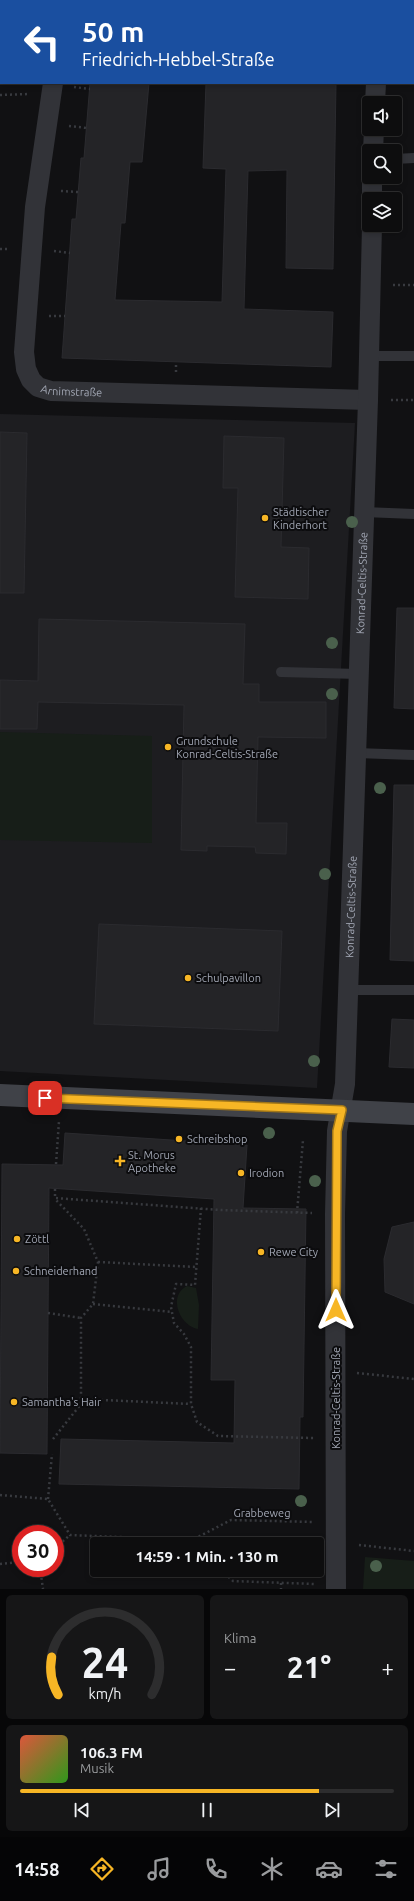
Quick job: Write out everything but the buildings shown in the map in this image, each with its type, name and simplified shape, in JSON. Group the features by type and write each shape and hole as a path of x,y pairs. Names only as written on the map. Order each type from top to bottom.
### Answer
{"street":[{"path":"375,96 376,84"},
{"name":"Arnimstraße","path":"52,90 35,207 24,352 26,369 31,380 38,387 51,391 368,400"},
{"name":"Konrad-Celtis-Straße","path":"336,1589 335,1214 337,1131 342,1110 345,1084 368,400 372,232"},
{"path":"0,1095 60,1099 414,1114"}],"lane":[{"path":"402,159 414,158"},
{"path":"368,356 414,356"},
{"path":"364,512 414,514"},
{"path":"282,672 359,674"},
{"path":"356,754 414,754"},
{"path":"348,990 414,990"}],"path":[{"path":"0,95 52,90"},
{"path":"52,316 65,316"},
{"path":"56,1164 60,1099"},
{"path":"297,1213 303,1140"},
{"path":"54,1198 55,1189"},
{"path":"54,1198 201,1208 335,1214"},
{"path":"53,1439 80,1404 82,1318 93,1304 98,1262 84,1229 54,1198"},
{"path":"201,1208 194,1285 176,1284 173,1293 172,1312 174,1323 184,1334 191,1346 191,1404 197,1422 218,1436 336,1438"},
{"path":"98,1262 196,1267"},
{"path":"93,1304 172,1312"},
{"path":"48,1313 82,1318"},
{"path":"336,1371 414,1379"},
{"path":"81,1399 191,1404"},
{"path":"52,1454 48,1499 70,1535 64,1540"},
{"path":"0,1495 48,1499"},
{"name":"Grabbeweg","path":"198,1537 231,1520 312,1522"},
{"name":"Grabbeweg","path":"70,1535 119,1537"},
{"path":"336,1543 414,1550"},
{"path":"0,1564 12,1563"},
{"path":"41,1577 43,1589"},
{"path":"229,1577 233,1581 314,1584"},
{"path":"281,1583 281,1589"}],"shaded area":[{"name":"Grundschule Konrad-Celtis-Straße","path":"0,414 355,423 317,1088 0,1071"},
{"path":"0,732 152,736 152,843 0,840"},
{"path":"187,1286 196,1288 199,1305 198,1329 192,1327 186,1322 181,1317 178,1310 178,1297 181,1291"},
{"path":"365,1557 414,1561 414,1589 363,1589"}],"place":[{"name":"Städtischer Kinderhort","path":"265,518"},
{"name":"Grundschule Konrad-Celtis-Straße","path":"168,747"},
{"name":"Schulpavillon","path":"188,978"},
{"name":"Schreibshop","path":"179,1139"},
{"name":"St. Morus Apotheke","path":"120,1161"},
{"name":"Irodion","path":"241,1173"},
{"name":"Zöttl","path":"17,1239"},
{"name":"Rewe City","path":"261,1252"},
{"name":"Schneiderhand","path":"16,1271"},
{"name":"Samantha's Hair","path":"14,1402"}],"route":[{"path":"45,1098 342,1110 337,1131 335,1214 336,1310"}]}
